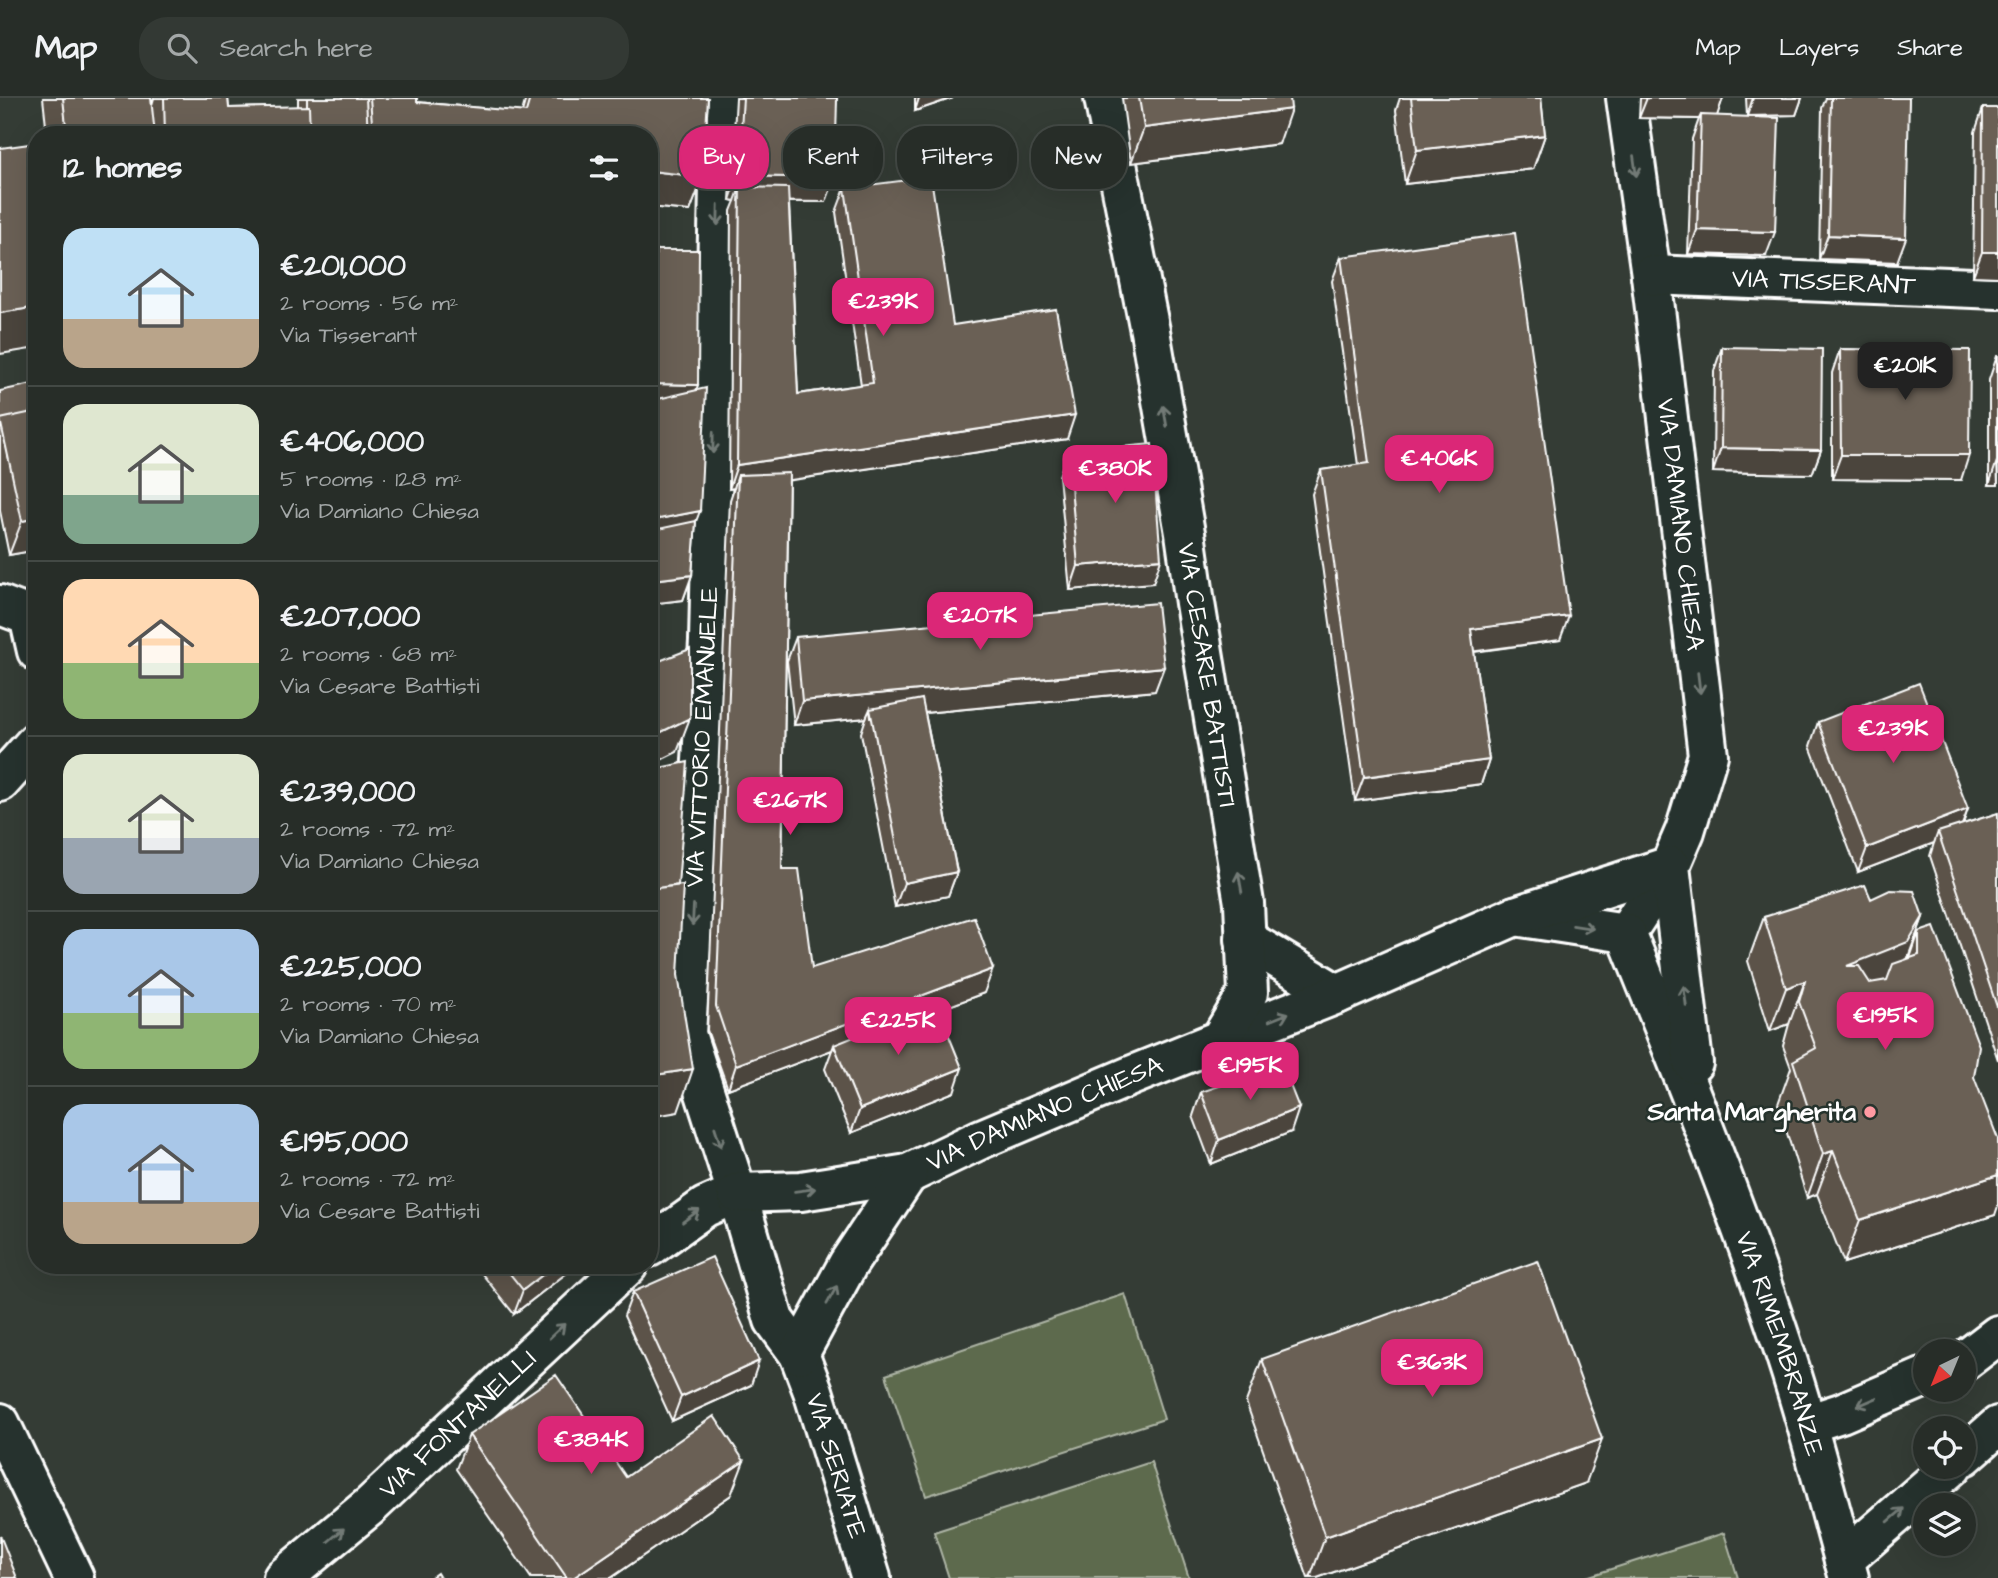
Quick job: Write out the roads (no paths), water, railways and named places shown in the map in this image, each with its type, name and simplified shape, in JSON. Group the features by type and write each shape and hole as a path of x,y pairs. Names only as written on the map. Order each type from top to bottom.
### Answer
{"street":[{"name":"VIA CESARE BATTISTI","path":"1104,98 1150,331 1244,903 1248,993 1220,1040"},
{"name":"VIA DAMIANO CHIESA","path":"1626,98 1651,275 1708,755 1685,831 1670,866 1626,933"},
{"name":"VIA VITTORIO EMANUELE","path":"714,99 709,641 686,1034 774,1320 799,1354"},
{"name":"VIA TISSERANT","path":"1651,275 1998,289"},
{"path":"0,605 28,616"},
{"path":"0,782 28,751"},
{"path":"1245,939 1337,994 1515,916 1670,866"},
{"name":"VIA RIMEMBRANZE","path":"1670,866 1699,1113"},
{"path":"1515,916 1626,933"},
{"name":"VIA RIMEMBRANZE","path":"1626,933 1699,1113 1777,1329 1807,1424 1847,1569"},
{"name":"VIA DAMIANO CHIESA","path":"908,1174 979,1140 1133,1075 1337,994"},
{"path":"658,1241 705,1207 737,1193 802,1191 908,1174"},
{"path":"799,1354 849,1264 908,1174"},
{"name":"VIA FONTANELLI","path":"283,1578 370,1506 618,1274"},
{"path":"1976,1352 1998,1335"},
{"name":"VIA SERIATE","path":"799,1354 871,1578"},
{"path":"1807,1424 1841,1413 1913,1382"},
{"path":"0,1423 74,1578"},
{"path":"1976,1445 1998,1426"},
{"path":"1847,1569 1939,1479"}],"place":[{"name":"Santa Margherita","path":"1870,1112"}]}
